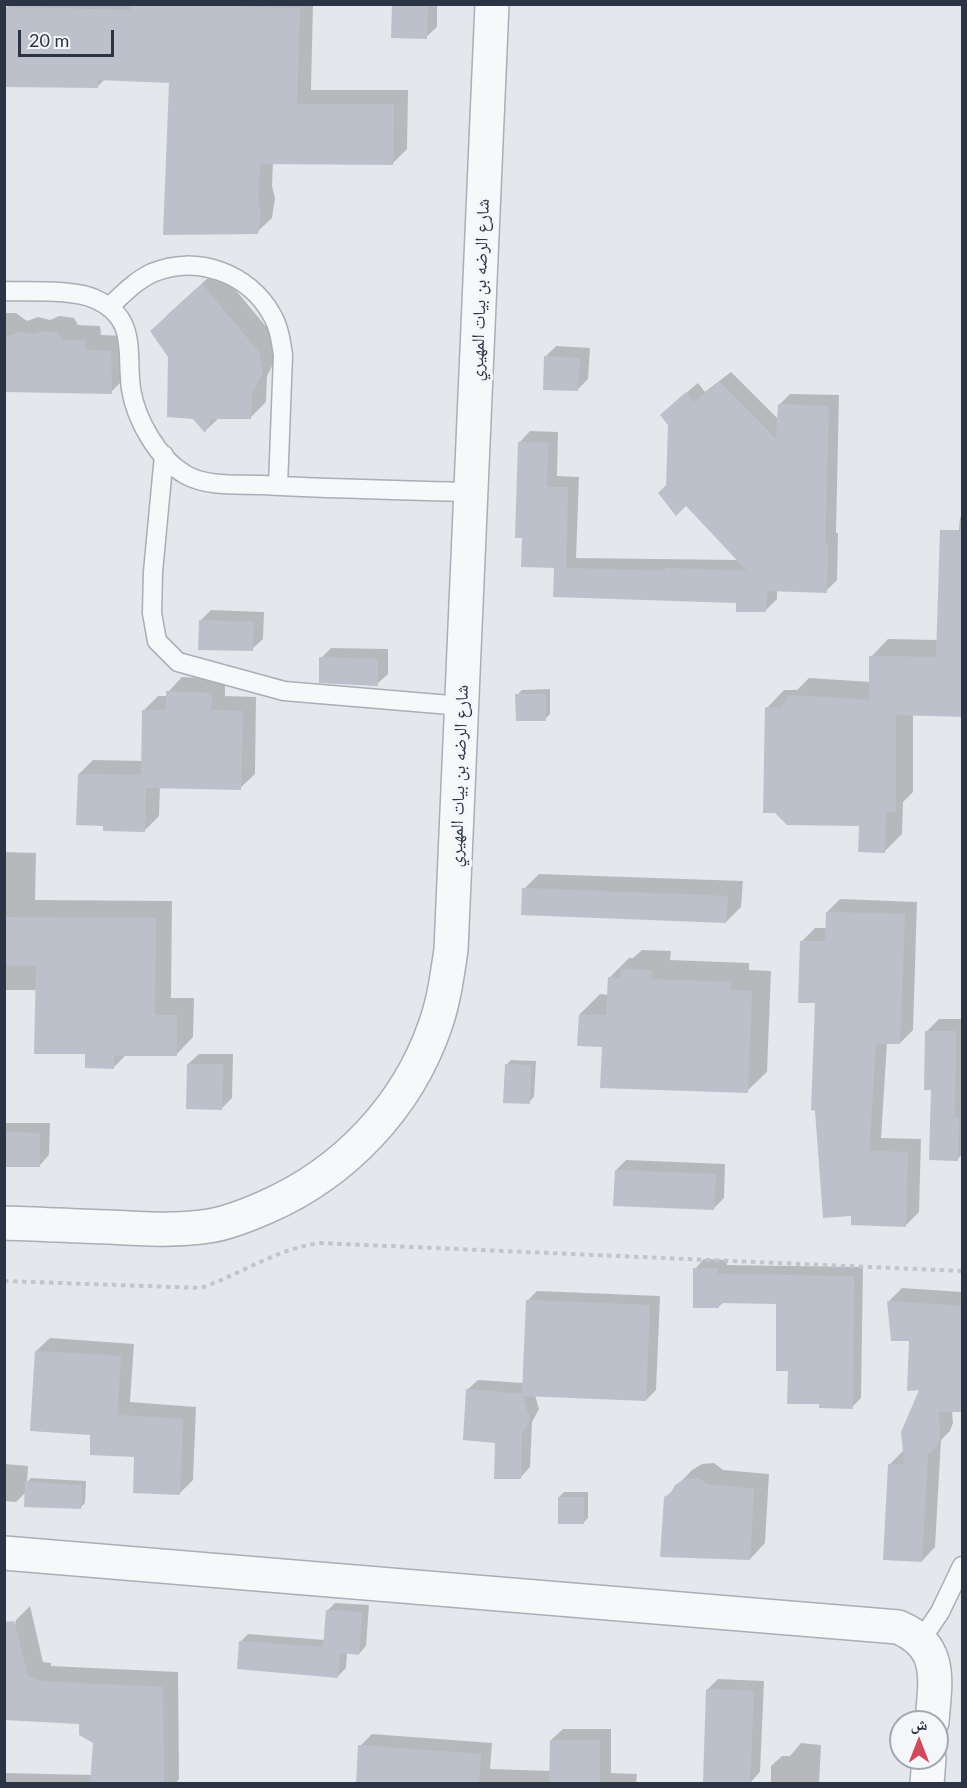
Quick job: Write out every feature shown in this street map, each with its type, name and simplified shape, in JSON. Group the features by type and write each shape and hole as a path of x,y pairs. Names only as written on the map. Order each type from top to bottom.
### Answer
{"street":[{"name":"شارع الرضه بن بيات المهيري","path":"4,1223 175,1230 213,1225 250,1214 286,1199 350,1154 377,1127 400,1096 420,1062 435,1026 445,988 451,950 492,4"},
{"path":"4,1553 898,1627 921,1640 929,1650 934,1662 935,1676 933,1710"}],"lane":[{"path":"109,307 136,283 153,273 191,266 210,268 229,274 261,299 280,335 283,355 278,486"},
{"path":"4,291 77,294 94,298 109,307 125,327 129,340 132,391 136,410 145,428 173,465 196,480 210,483 278,486 471,492"},
{"path":"164,455 153,572 152,613 157,641 178,662 284,691 462,706"},
{"path":"921,1640 940,1612 963,1566"}],"path":[{"path":"4,1281 201,1288 228,1278 283,1251 320,1243 963,1271"}],"building":[{"path":"130,4 300,8 297,104 394,104 393,165 260,164 258,201 261,213 258,234 163,235 169,83 98,80 98,88 4,87 5,7 130,10"},
{"path":"392,4 428,4 427,39 391,38"},
{"path":"202,284 259,352 263,372 252,393 251,419 211,419 205,433 193,419 167,417 168,357 150,331"},
{"path":"43,331 58,333 62,340 85,341 86,350 111,351 112,394 4,392 4,337 22,332 33,334"},
{"path":"544,356 580,358 578,391 543,390"},
{"path":"720,382 776,439 778,404 829,406 825,544 828,544 827,593 767,591 766,612 736,612 736,603 553,597 554,568 521,567 522,538 515,538 518,442 548,443 547,487 568,487 566,568 747,571 686,506 676,516 658,493 666,485 668,425 660,415 686,392 694,402"},
{"path":"940,530 963,530 963,717 896,715 896,811 886,812 885,853 858,852 859,826 787,825 775,813 763,813 765,707 781,708 790,695 869,700 869,656 936,657"},
{"path":"199,620 254,622 253,651 198,650"},
{"path":"319,657 378,659 378,686 319,683"},
{"path":"166,691 212,693 211,710 243,711 241,790 146,788 145,832 103,831 103,826 76,825 78,774 141,775 142,710 166,710"},
{"path":"515,694 546,694 546,721 516,721"},
{"path":"522,888 728,896 726,923 521,915"},
{"path":"826,912 905,914 900,1044 876,1044 869,1151 908,1152 906,1227 851,1225 851,1216 823,1218 815,1111 811,1110 815,1003 798,1003 800,941 825,941"},
{"path":"4,917 156,918 155,1015 177,1015 177,1056 114,1056 114,1069 85,1068 85,1054 34,1054 36,966 4,965"},
{"path":"621,969 652,970 651,979 730,982 730,990 752,991 748,1093 600,1088 602,1047 577,1046 579,1014 606,1015 608,977 620,978"},
{"path":"925,1031 956,1031 955,1117 959,1118 958,1161 929,1160 931,1090 924,1090"},
{"path":"187,1064 223,1064 222,1110 186,1109"},
{"path":"505,1064 531,1065 530,1104 503,1103"},
{"path":"4,1132 40,1133 40,1167 4,1167"},
{"path":"615,1170 716,1174 714,1210 613,1206"},
{"path":"693,1268 718,1268 718,1274 854,1276 853,1409 819,1408 819,1404 787,1404 788,1371 776,1371 776,1304 719,1303 719,1308 693,1308"},
{"path":"526,1300 650,1305 646,1401 523,1396 530,1420 522,1433 521,1479 494,1479 495,1443 463,1440 466,1389 522,1394"},
{"path":"887,1301 963,1306 963,1412 939,1412 940,1438 937,1447 928,1454 922,1562 883,1560 888,1464 904,1464 901,1432 919,1390 907,1391 909,1341 891,1341"},
{"path":"35,1351 121,1356 117,1415 183,1419 180,1495 133,1493 134,1457 90,1455 90,1435 30,1431"},
{"path":"698,1478 707,1484 754,1489 750,1560 660,1557 664,1497 671,1493 675,1485 685,1479"},
{"path":"25,1482 82,1485 81,1509 24,1507"},
{"path":"558,1497 584,1497 584,1524 558,1524"},
{"path":"326,1610 362,1612 359,1655 340,1653 338,1678 237,1669 239,1641 323,1647"},
{"path":"14,1621 28,1677 37,1678 37,1681 163,1687 164,1784 90,1784 93,1743 79,1735 79,1724 4,1720 4,1622"},
{"path":"706,1689 754,1691 750,1784 703,1782"},
{"path":"550,1740 600,1740 600,1784 549,1784"},
{"path":"358,1745 481,1754 479,1784 356,1784"}]}
